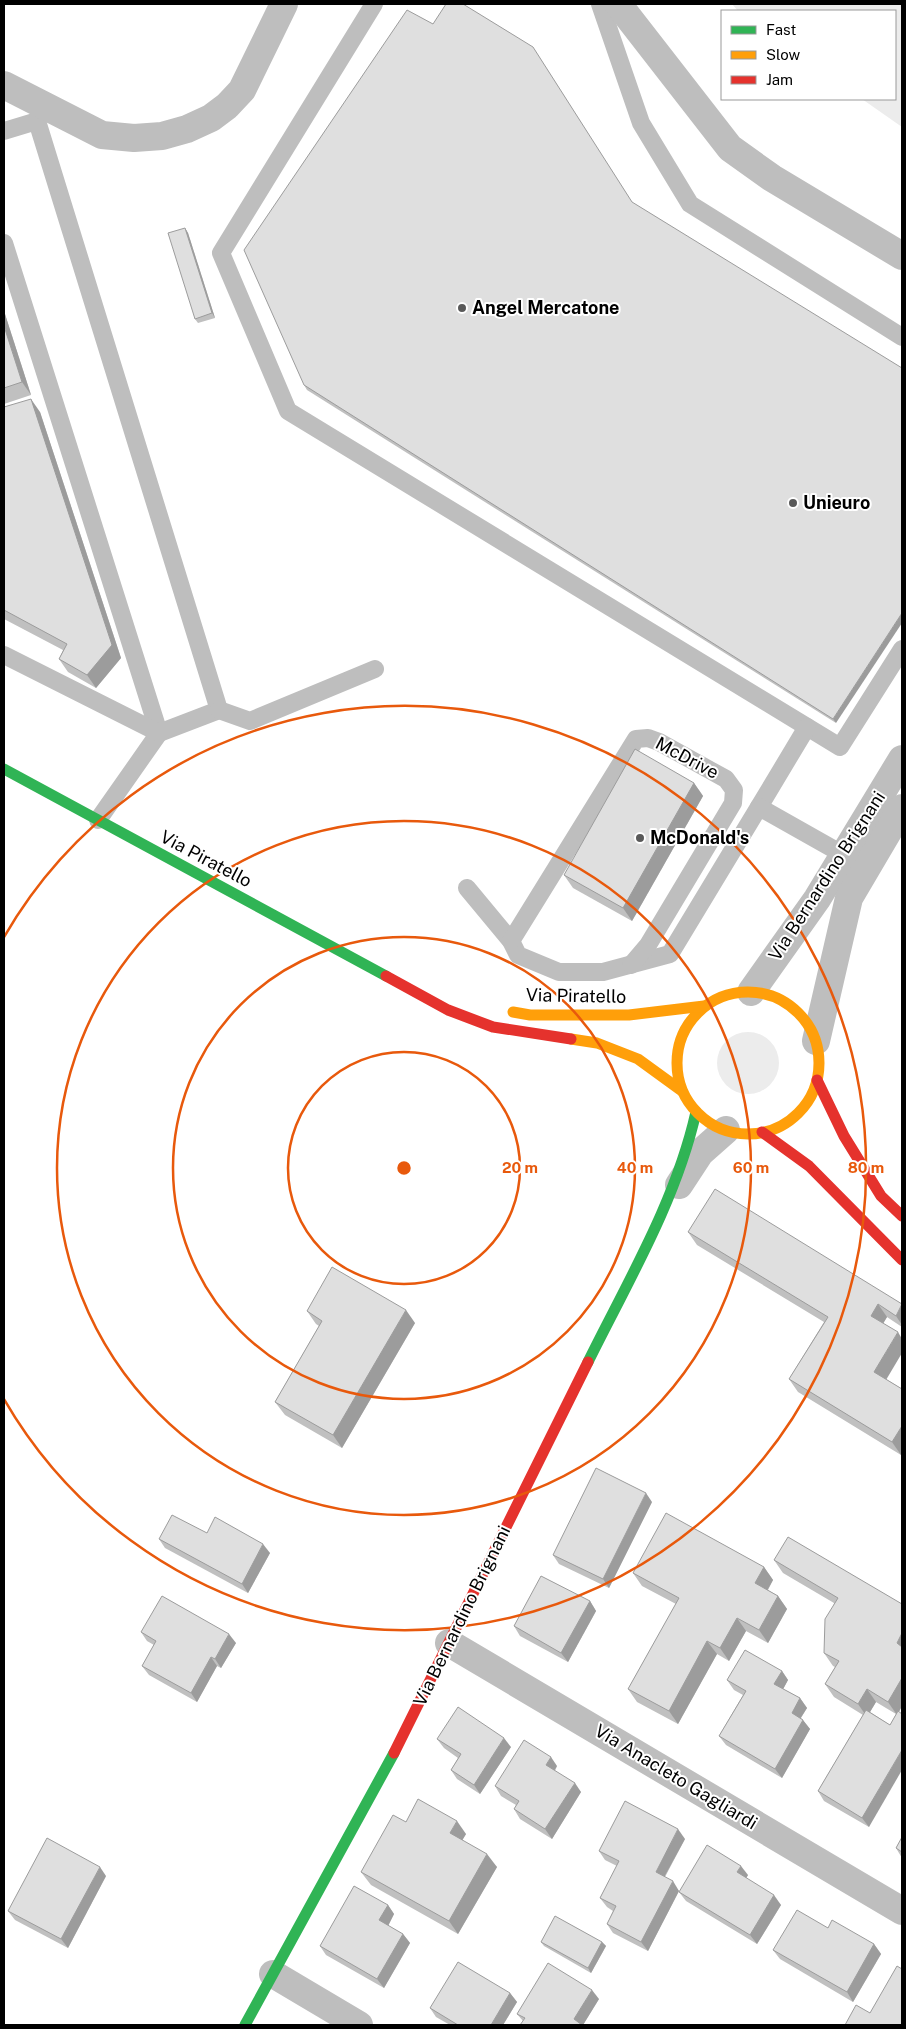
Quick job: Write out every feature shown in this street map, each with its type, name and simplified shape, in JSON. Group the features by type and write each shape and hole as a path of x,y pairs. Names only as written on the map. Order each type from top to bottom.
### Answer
{"main road":[{"name":"Via Piratello","path":"4,769 448,1010 493,1027 568,1038 605,1046 638,1059 682,1091"},
{"name":"Via Piratello","path":"392,979 457,1001"},
{"name":"Via Piratello","path":"503,1010 530,1016 629,1016 704,1006 726,996 751,992 772,996 791,1006 806,1022 816,1041 819,1060 817,1080 810,1099 797,1114 780,1126 762,1132 744,1134 726,1130 710,1123 696,1112 682,1091 676,1068 678,1045 688,1024 704,1006"},
{"name":"Via Piratello","path":"817,1080 844,1136 881,1196 902,1216"},
{"name":"Via Bernardino Brignani","path":"245,2025 403,1736 668,1200 689,1143 696,1112"},
{"path":"762,1132 808,1166 902,1260"}],"street":[{"path":"4,85 41,113 102,135 134,138 162,136 187,129 211,118 228,106 242,90 284,4"},
{"path":"618,4 730,148 772,178 902,256"},
{"name":"Via Bernardino Brignani","path":"751,992 817,899 902,759"},
{"name":"Via Bernardino Brignani","path":"816,1041 850,898 902,808"},
{"name":"Via Bernardino Brignani","path":"668,1200 700,1154 726,1130"},
{"name":"Via Anacleto Gagliardi","path":"449,1643 902,1911"},
{"path":"272,1974 359,2025"}],"lane":[{"path":"374,4 221,253 288,411 840,747 902,649"},
{"path":"600,4 641,123 690,204 902,337"},
{"path":"4,131 41,113 219,710"},
{"path":"4,243 159,733"},
{"path":"4,655 159,733"},
{"path":"98,820 159,733 219,710 250,721 375,669"},
{"path":"467,888 511,941 518,955 559,972 603,972 670,954 807,726"},
{"name":"McDrive","path":"511,941 636,739 648,738 726,778 734,790 733,803 648,946 631,965"},
{"path":"759,807 844,855"}],"shaded area":[{"path":"732,4 902,4 902,127 863,100 896,100 896,10 737,10"},
{"path":"748,1032 765,1037 770,1041 774,1046 779,1063 774,1080 770,1085 765,1089 748,1094 731,1089 726,1085 722,1080 717,1063 722,1046 726,1041 731,1037"}],"building":[{"path":"446,4 463,4 533,47 632,202 902,368 902,613 833,719 304,385 244,250 407,10 433,24"},
{"path":"185,228 212,313 195,319 168,233"},
{"path":"4,326 22,382 4,388"},
{"path":"31,399 112,645 87,675 59,659 67,644 4,610 4,407"},
{"name":"McDonald's","path":"635,749 694,783 623,908 564,875"},
{"path":"715,1189 902,1304 896,1316 878,1304 871,1316 898,1332 874,1372 902,1389 902,1426 892,1442 789,1379 828,1317 688,1232"},
{"path":"332,1267 406,1310 333,1435 275,1402 322,1321 307,1311"},
{"path":"596,1468 646,1493 603,1579 553,1555"},
{"path":"666,1513 764,1567 755,1583 778,1596 759,1630 737,1618 720,1648 707,1641 669,1711 628,1689 679,1598 633,1573"},
{"path":"172,1515 207,1533 215,1517 263,1544 242,1584 159,1539"},
{"path":"788,1537 902,1604 902,1633 897,1643 902,1647 902,1678 888,1702 867,1689 858,1704 825,1684 839,1661 824,1653 825,1619 838,1598 774,1560"},
{"path":"541,1576 590,1601 561,1653 514,1626"},
{"path":"162,1596 229,1634 215,1659 211,1657 191,1693 142,1666 156,1641 141,1632"},
{"path":"745,1650 782,1671 774,1684 800,1698 792,1713 803,1720 775,1769 719,1736 746,1691 727,1680"},
{"path":"458,1707 504,1738 474,1785 451,1770 461,1754 437,1739"},
{"path":"866,1710 890,1725 898,1711 902,1714 902,1750 862,1818 818,1791"},
{"path":"524,1740 551,1757 546,1765 575,1783 545,1829 514,1809 519,1801 495,1786"},
{"path":"418,1799 457,1821 450,1833 487,1854 449,1921 361,1872 393,1815 406,1822"},
{"path":"625,1801 678,1829 656,1872 673,1881 641,1942 607,1924 616,1906 600,1898 619,1861 599,1851"},
{"path":"902,1837 902,1852 896,1848"},
{"path":"47,1838 100,1867 61,1939 8,1911"},
{"path":"707,1845 741,1866 737,1872 774,1895 750,1935 679,1892"},
{"path":"354,1886 388,1905 379,1920 403,1934 377,1979 320,1946"},
{"path":"797,1910 828,1928 832,1920 874,1944 847,1992 773,1950"},
{"path":"555,1916 602,1942 588,1968 541,1942"},
{"path":"458,1962 510,1993 491,2025 458,2025 430,2008"},
{"path":"548,1963 592,1990 574,2019 582,2025 520,2025 525,2018 517,2014"},
{"path":"897,1966 902,1969 902,2025 845,2025 856,2005 870,2013"}],"traffic: fast":[{"path":"4,769 386,976"},
{"path":"588,1362 664,1209 687,1145 696,1112"},
{"path":"245,2025 394,1753"}],"traffic: slow":[{"path":"748,992 775,998 787,1004 798,1013 807,1024 813,1036 819,1063 813,1090 807,1102 798,1113 787,1122 775,1128 748,1134 721,1128 709,1122 698,1113 689,1102 683,1090 677,1063 683,1036 689,1024 698,1013 709,1004 721,998 748,992"},
{"path":"513,1012 530,1015 629,1015 704,1006"},
{"path":"571,1039 597,1043 638,1059 682,1091"}],"traffic: jam":[{"path":"386,976 448,1010 493,1027 571,1039"},
{"path":"817,1080 844,1136 881,1196 902,1216"},
{"path":"762,1132 809,1166 902,1260"},
{"path":"394,1753 588,1362"}],"place":[{"name":"Angel Mercatone","path":"462,308"},
{"name":"Unieuro","path":"793,503"},
{"name":"McDonald's","path":"640,838"}]}
